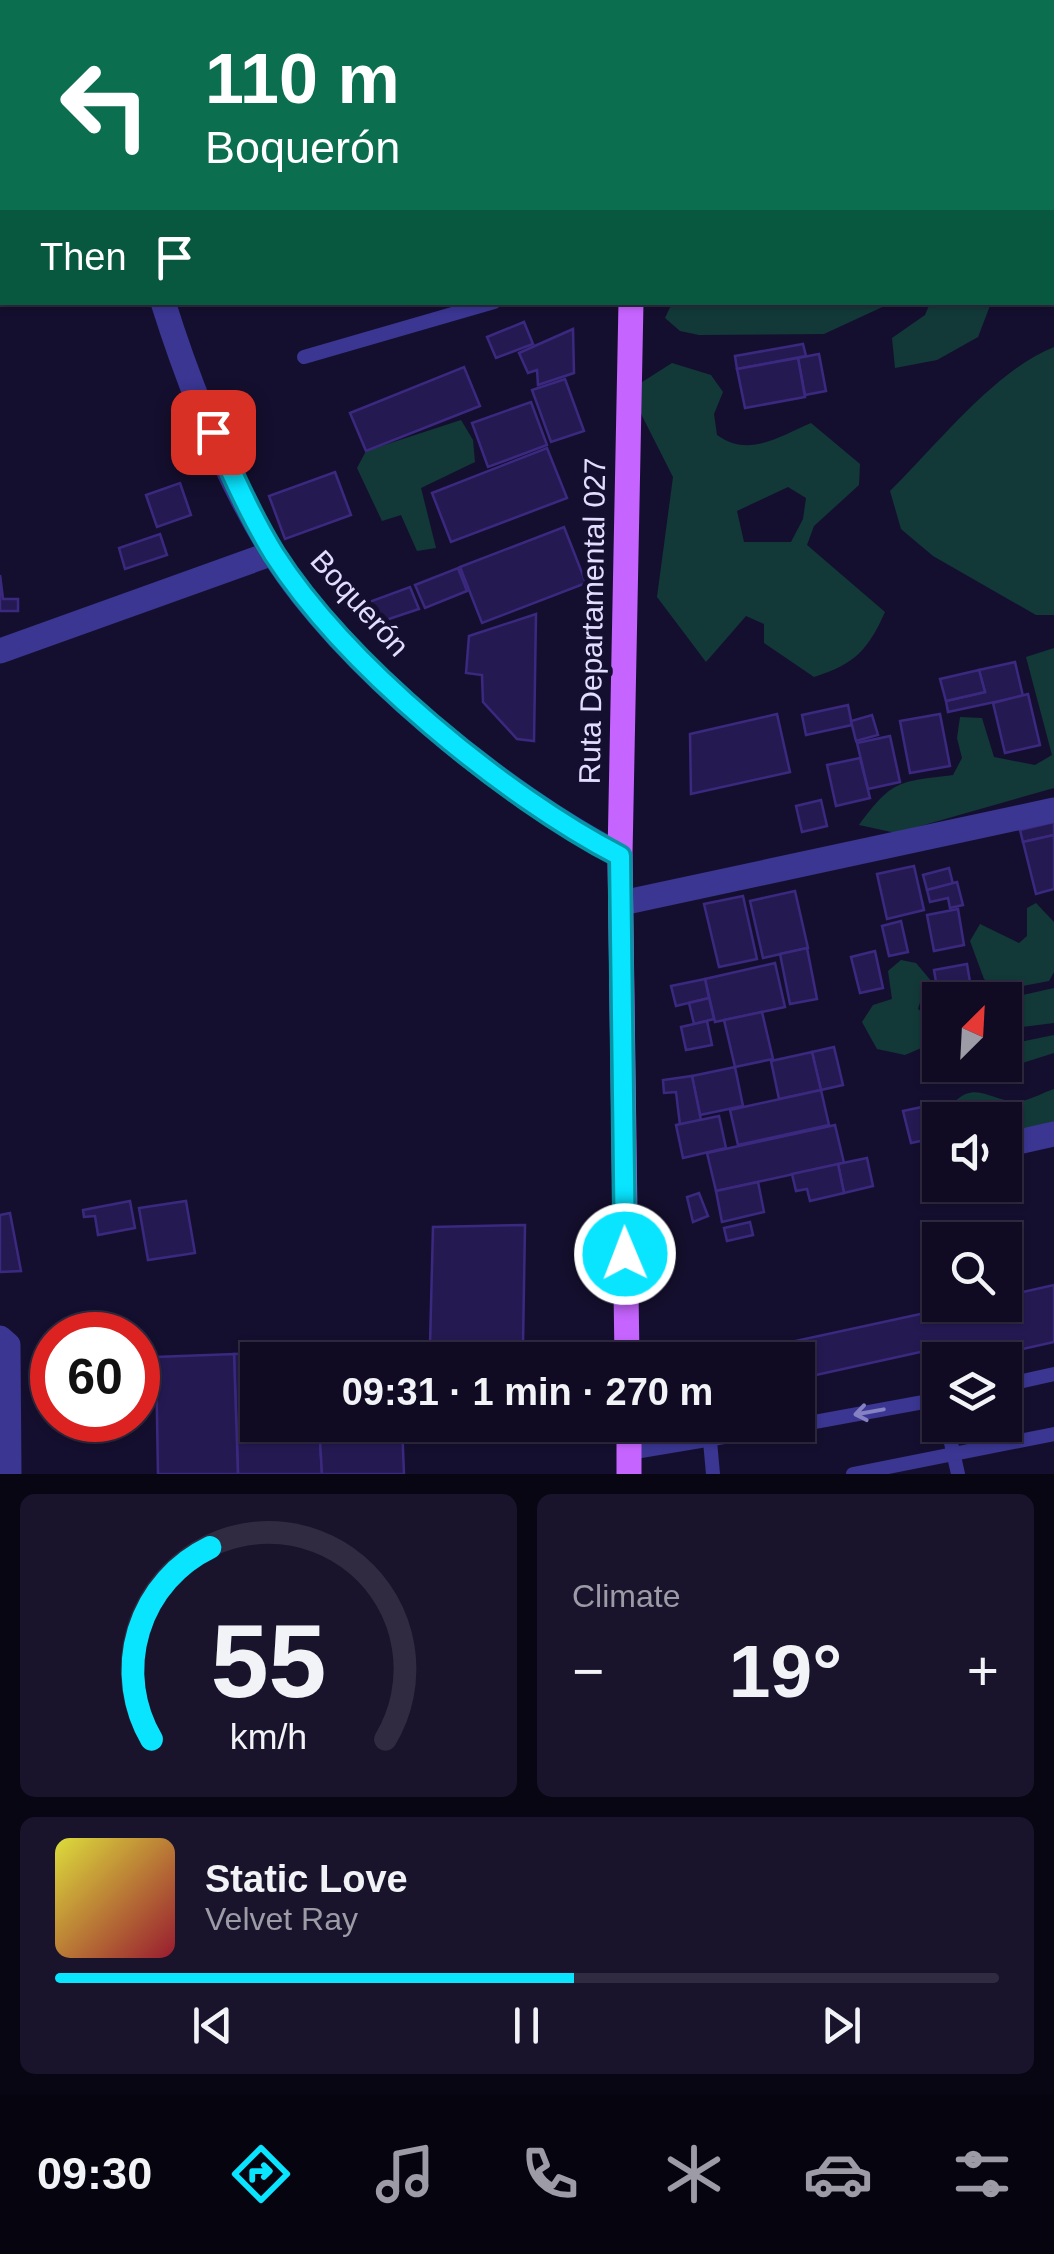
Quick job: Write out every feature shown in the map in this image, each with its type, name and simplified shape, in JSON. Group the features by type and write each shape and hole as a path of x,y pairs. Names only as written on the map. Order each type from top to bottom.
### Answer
{"main road":[{"name":"Ruta Departamental 027","path":"628,1342 620,856 632,305"}],"street":[{"name":"Boquerón","path":"164,305 198,399 274,553 371,669 526,802 620,856"},
{"path":"0,651 274,553"},
{"path":"622,903 1054,810"},
{"path":"1022,1142 1054,1134"},
{"path":"4,1342 10,1474"}],"lane":[{"path":"304,356 483,305"},
{"path":"1022,1381 1054,1374"},
{"path":"815,1422 922,1401"},
{"path":"854,1474 1054,1434"},
{"path":"629,1464 706,1442"},
{"path":"710,1442 713,1474"},
{"path":"950,1442 958,1474"}],"green space":[{"path":"671,305 887,305 824,334 699,335 680,331 665,318"},
{"path":"929,305 990,305 978,337 937,360 895,368 892,338 925,315"},
{"path":"1054,347 1054,615 1036,615 933,556 901,529 890,491 988,391 1032,358"},
{"path":"672,363 711,375 723,392 714,414 717,435 729,442 752,445 811,423 860,464 859,485 814,526 807,545 885,612 866,646 850,661 814,677 764,643 764,624 746,616 706,662 657,597 673,477 637,406 639,384","holes":["788,487 806,498 803,519 791,542 744,542 737,511"]},
{"path":"461,420 473,440 475,462 421,488 436,548 417,551 401,515 382,521 357,468 366,451"},
{"path":"1054,648 1054,788 896,833 859,825 880,799 898,785 953,775 962,758 957,738 960,717 982,718 994,757 1035,765 1052,755 1026,657"},
{"path":"1036,903 1054,922 1054,972 1049,981 1022,986 1022,982 989,982 970,941 980,924 1019,943 1027,936 1027,908"},
{"path":"901,960 916,963 932,982 922,982 918,1009 922,1012 922,1048 905,1055 877,1049 862,1022 873,1005 892,999 888,971"},
{"path":"1054,988 1054,1023 1022,1027 1022,995"},
{"path":"1054,1035 1054,1053 1022,1063 1022,1042"},
{"path":"1054,1089 1054,1130 1022,1141 1022,1102 954,1102 972,1092 1022,1101"}],"building":[{"path":"524,322 533,344 496,358 487,337"},
{"path":"573,329 574,373 538,385 537,370 528,373 519,353"},
{"path":"803,344 806,356 737,369 735,356"},
{"path":"819,354 826,391 805,395 798,358"},
{"path":"798,358 805,397 745,408 737,369"},
{"path":"464,367 480,406 366,451 350,413"},
{"path":"565,379 584,431 551,442 532,390"},
{"path":"531,402 547,445 488,467 472,423"},
{"path":"547,448 567,498 451,542 432,493"},
{"path":"335,472 351,515 285,539 269,496"},
{"path":"180,483 191,515 157,527 146,495"},
{"path":"564,527 586,583 482,623 460,567"},
{"path":"160,534 167,555 125,569 119,548"},
{"path":"458,568 467,591 425,608 415,585"},
{"path":"0,575 3,599 18,599 18,611 0,611"},
{"path":"410,587 419,609 365,627 350,609"},
{"path":"536,614 534,741 517,739 483,702 482,675 466,673 469,636"},
{"path":"1015,662 1023,696 948,712 946,701 985,692 979,670"},
{"path":"979,670 985,692 946,701 940,679"},
{"path":"1028,694 1040,745 1005,753 993,703"},
{"path":"848,705 852,725 806,735 802,715"},
{"path":"777,714 790,772 691,794 690,734"},
{"path":"940,714 950,766 910,773 900,721"},
{"path":"872,715 878,735 856,741 851,721"},
{"path":"890,736 900,782 868,789 857,743"},
{"path":"860,758 870,798 836,806 827,765"},
{"path":"821,800 827,826 802,832 796,806"},
{"path":"1054,822 1054,835 1023,842 1020,830"},
{"path":"1054,835 1054,889 1036,894 1023,842"},
{"path":"914,866 924,910 887,919 877,874"},
{"path":"949,868 953,884 927,890 923,875"},
{"path":"957,882 963,905 950,908 948,898 930,902 927,890"},
{"path":"795,891 808,948 763,958 750,901"},
{"path":"743,896 757,959 719,967 704,904"},
{"path":"958,909 964,945 934,951 927,915"},
{"path":"901,921 908,952 889,956 882,926"},
{"path":"807,948 817,999 790,1004 780,954"},
{"path":"875,951 883,988 860,993 851,957"},
{"path":"775,963 785,1007 715,1022 705,979"},
{"path":"967,964 970,982 936,982 934,970"},
{"path":"705,979 709,998 676,1006 671,986"},
{"path":"709,998 714,1019 694,1024 689,1003"},
{"path":"762,1012 773,1059 735,1067 724,1020"},
{"path":"707,1021 712,1045 686,1050 681,1027"},
{"path":"834,1047 843,1085 821,1090 812,1052"},
{"path":"812,1052 821,1090 779,1099 771,1061"},
{"path":"735,1067 743,1106 700,1115 692,1076"},
{"path":"692,1076 701,1120 680,1125 676,1092 664,1093 663,1080"},
{"path":"821,1090 829,1125 738,1145 730,1110"},
{"path":"922,1107 922,1141 911,1143 903,1111"},
{"path":"719,1116 726,1148 683,1158 676,1125"},
{"path":"835,1125 844,1163 716,1191 707,1153"},
{"path":"867,1158 873,1186 844,1193 838,1164"},
{"path":"838,1164 844,1193 810,1201 807,1189 796,1191 792,1174"},
{"path":"758,1182 764,1212 722,1222 716,1191"},
{"path":"699,1193 708,1216 693,1222 687,1197"},
{"path":"130,1201 135,1228 98,1235 95,1216 84,1217 83,1210"},
{"path":"186,1201 195,1253 148,1260 139,1208"},
{"path":"10,1213 21,1271 0,1272 0,1215"},
{"path":"750,1222 753,1235 727,1241 724,1228"},
{"path":"525,1225 523,1342 430,1342 433,1227"},
{"path":"1054,1285 1054,1342 1022,1349 1022,1342 922,1342 922,1352 815,1375 815,1342 791,1342 922,1314 922,1322 1022,1322 1022,1292"},
{"path":"234,1354 240,1354 240,1442 320,1442 322,1474 238,1474"},
{"path":"234,1354 238,1474 158,1474 160,1357"},
{"path":"320,1442 403,1442 404,1474 322,1474"}],"route":[{"path":"213,432 274,553 371,669 526,802 620,856 625,1254"}]}
